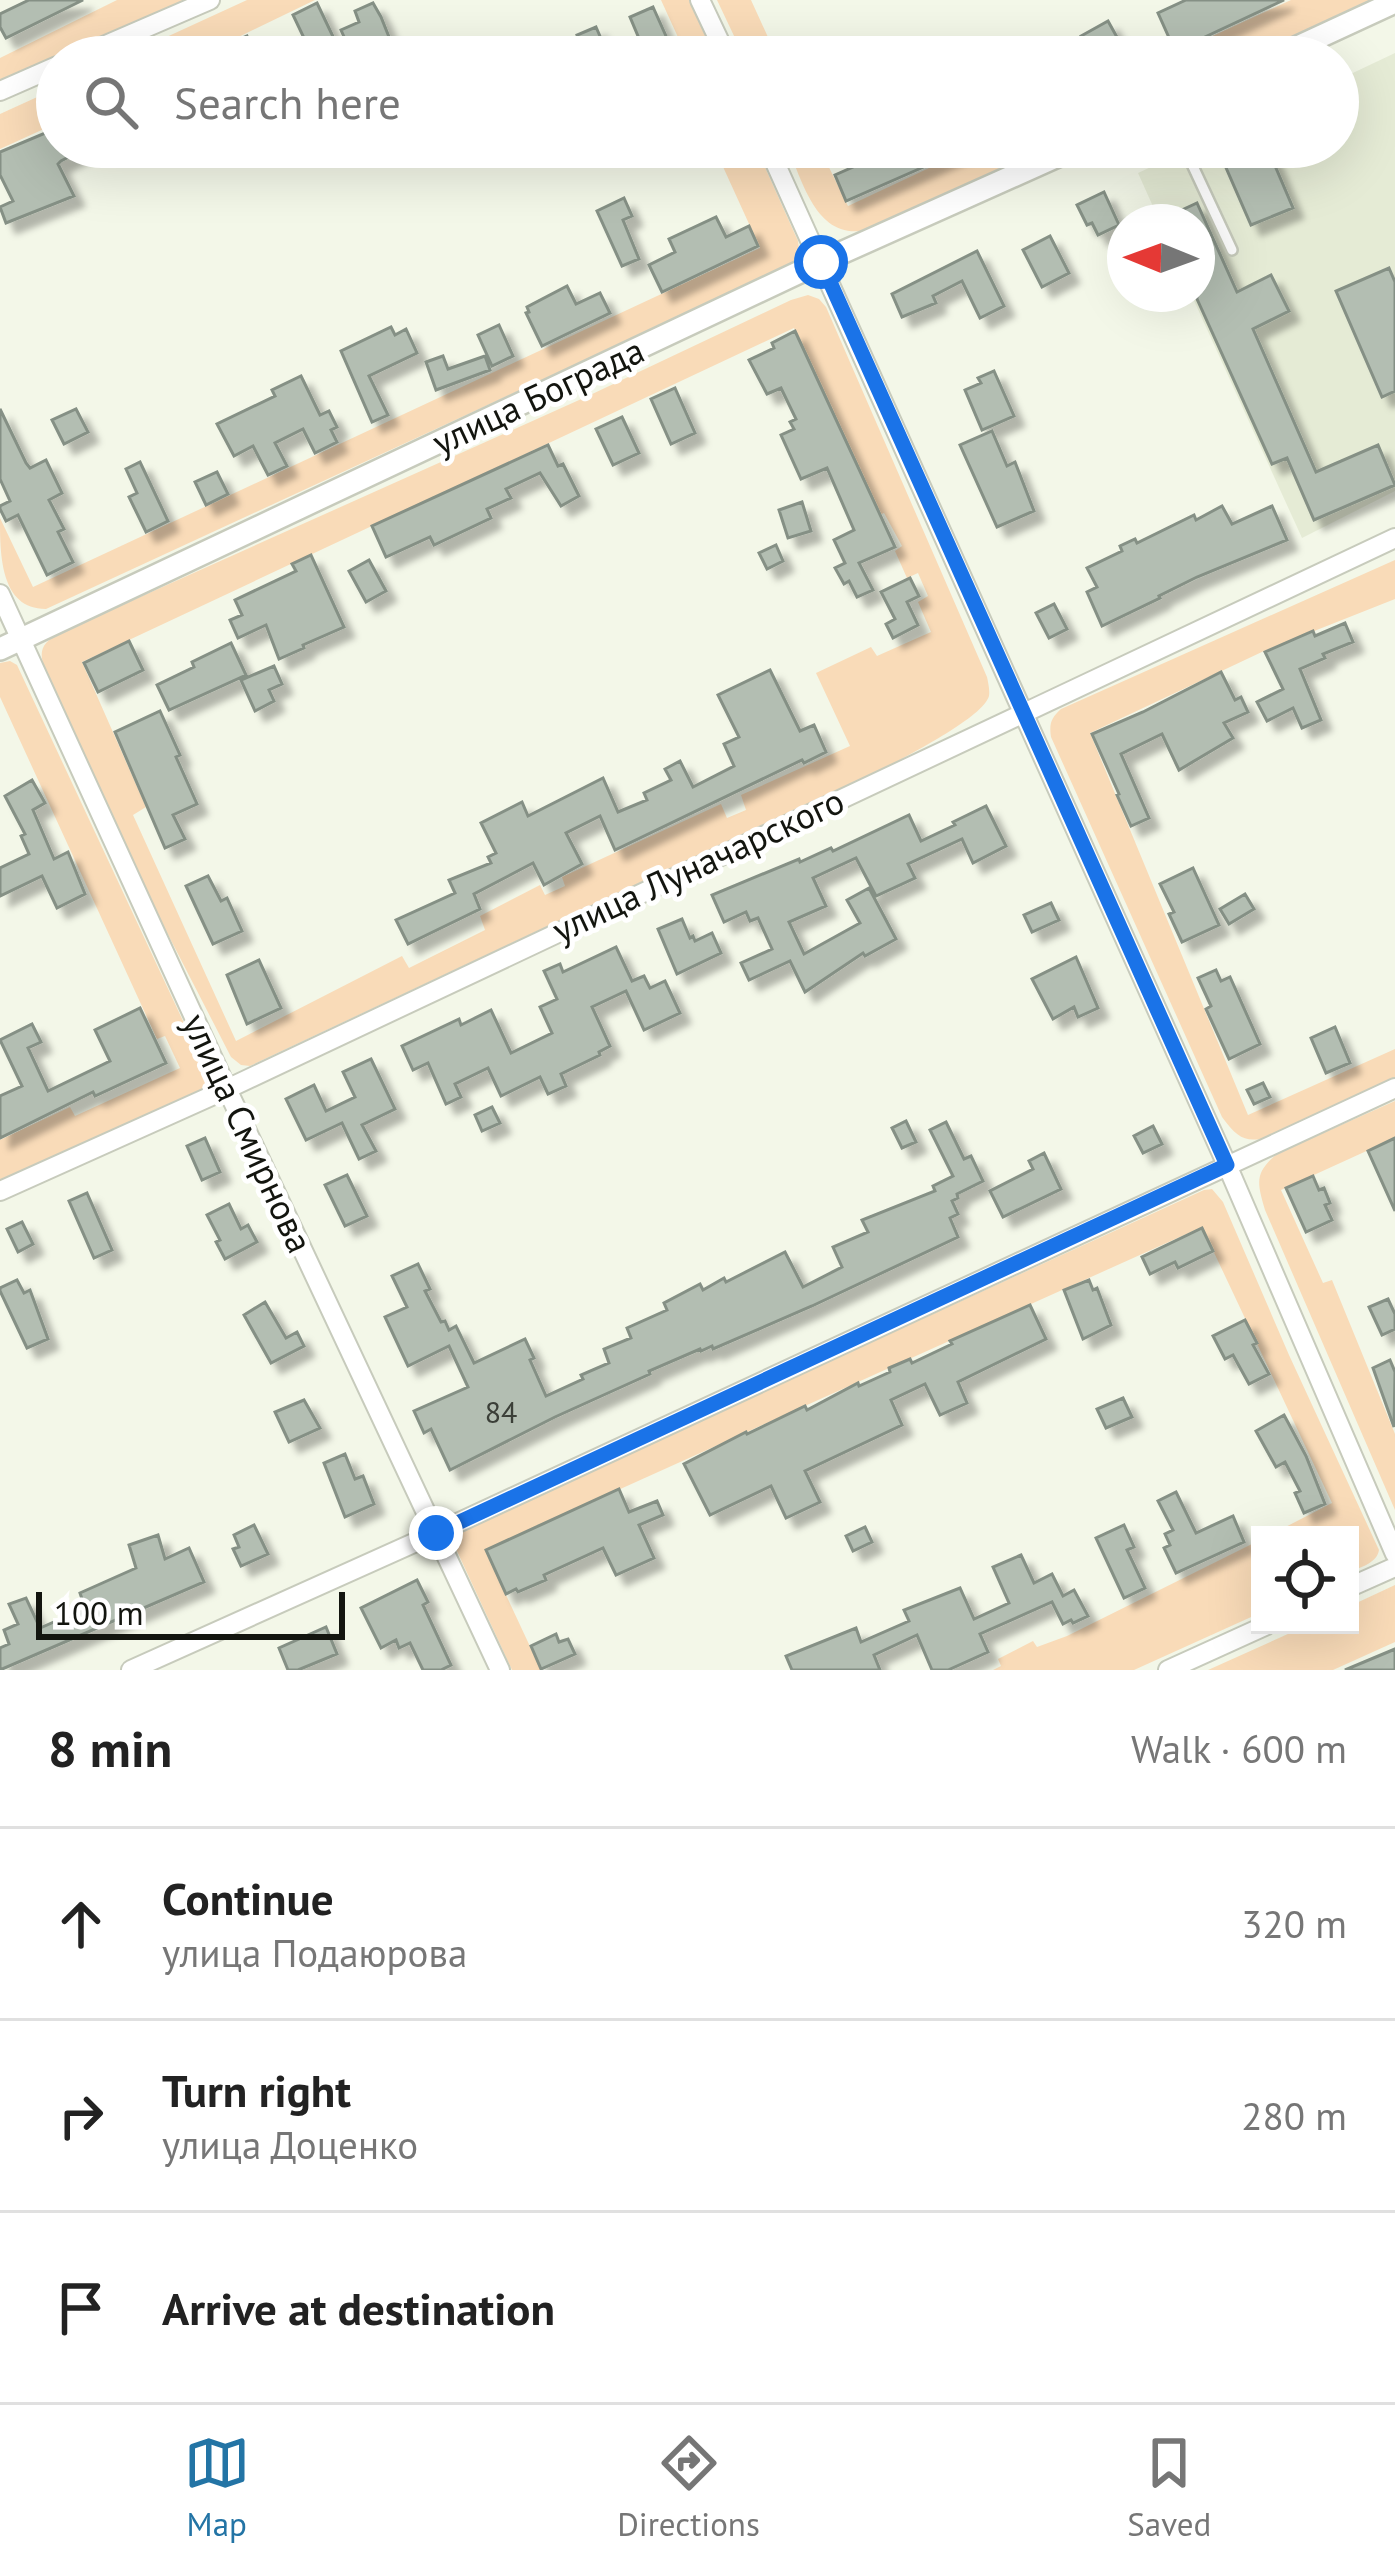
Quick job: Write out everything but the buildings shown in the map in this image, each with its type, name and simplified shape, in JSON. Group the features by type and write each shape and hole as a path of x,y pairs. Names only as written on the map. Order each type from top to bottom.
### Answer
{"street":[{"path":"127,36 210,0"},
{"path":"700,0 717,36"},
{"path":"1321,36 1395,2"},
{"path":"0,91 36,75"},
{"path":"778,168 1227,1165 1395,1554"},
{"name":"улица Бограда","path":"0,649 821,262 1031,168"},
{"name":"улица Луначарского","path":"0,1191 1395,538"},
{"name":"улица Смирнова","path":"0,594 500,1670"},
{"path":"131,1670 1395,1088"},
{"path":"1359,1583 1395,1567"},
{"path":"1168,1670 1251,1632"}],"lane":[{"path":"1194,168 1232,250"}],"shaded area":[{"path":"117,0 205,0 127,36 44,36"},
{"path":"247,0 315,0 240,36 169,36"},
{"path":"661,0 689,0 705,36 677,36"},
{"path":"717,0 751,0 767,36 734,36"},
{"path":"1291,0 1374,0 1294,36 1213,36"},
{"path":"36,40 36,78 0,94 0,58"},
{"path":"1395,53 1395,491 1302,538 1199,312 1215,312 1215,204 1152,204 1138,173 1149,168 1359,168 1359,70"},
{"path":"36,98 36,133 0,149 0,114"},
{"path":"724,168 765,168 798,241 798,255 789,266 46,609 31,607 11,590 2,563 0,518 33,587 760,248"},
{"path":"796,168 829,168 848,206 929,168 1000,168 861,231 832,225 805,190"},
{"path":"808,295 826,307 987,677 989,696 984,704 961,724 893,764 250,1066 241,1065 231,1057 159,917 50,684 42,660 47,642","holes":["794,328 879,515 884,513 902,546 895,551 907,578 918,573 928,596 918,602 931,632 877,656 871,647 816,673 850,746 741,795 746,810 727,818 721,804 562,877 565,886 545,895 540,885 480,916 485,930 409,968 402,956 236,1041 133,815 146,807 82,662"]},
{"path":"1395,560 1395,599 1264,651 1090,733 1248,1115 1395,1049 1395,1079 1278,1134 1246,1139 1222,1117 1051,737 1051,725 1061,709"},
{"path":"0,663 17,665 207,1081 200,1091 0,1182 0,1140 70,1107 75,1116 180,1068 165,1036 157,1039 0,697"},
{"path":"1395,1101 1395,1138 1281,1190 1323,1283 1332,1280 1395,1434 1395,1510 1265,1210 1259,1185 1261,1172 1278,1153"},
{"path":"1212,1189 1223,1202 1379,1550 1372,1561 1359,1568 1359,1526 1287,1526 1332,1503 1202,1227 485,1550 541,1670 512,1670 456,1549 465,1528"},
{"path":"1251,1544 1251,1617 1134,1670 993,1670 1001,1666 998,1659 1033,1641 1037,1647"},
{"path":"1395,1585 1395,1642 1333,1670 1208,1670 1288,1634 1359,1634 1359,1602"}],"route":[{"path":"436,1533 1227,1165 821,262"}]}
